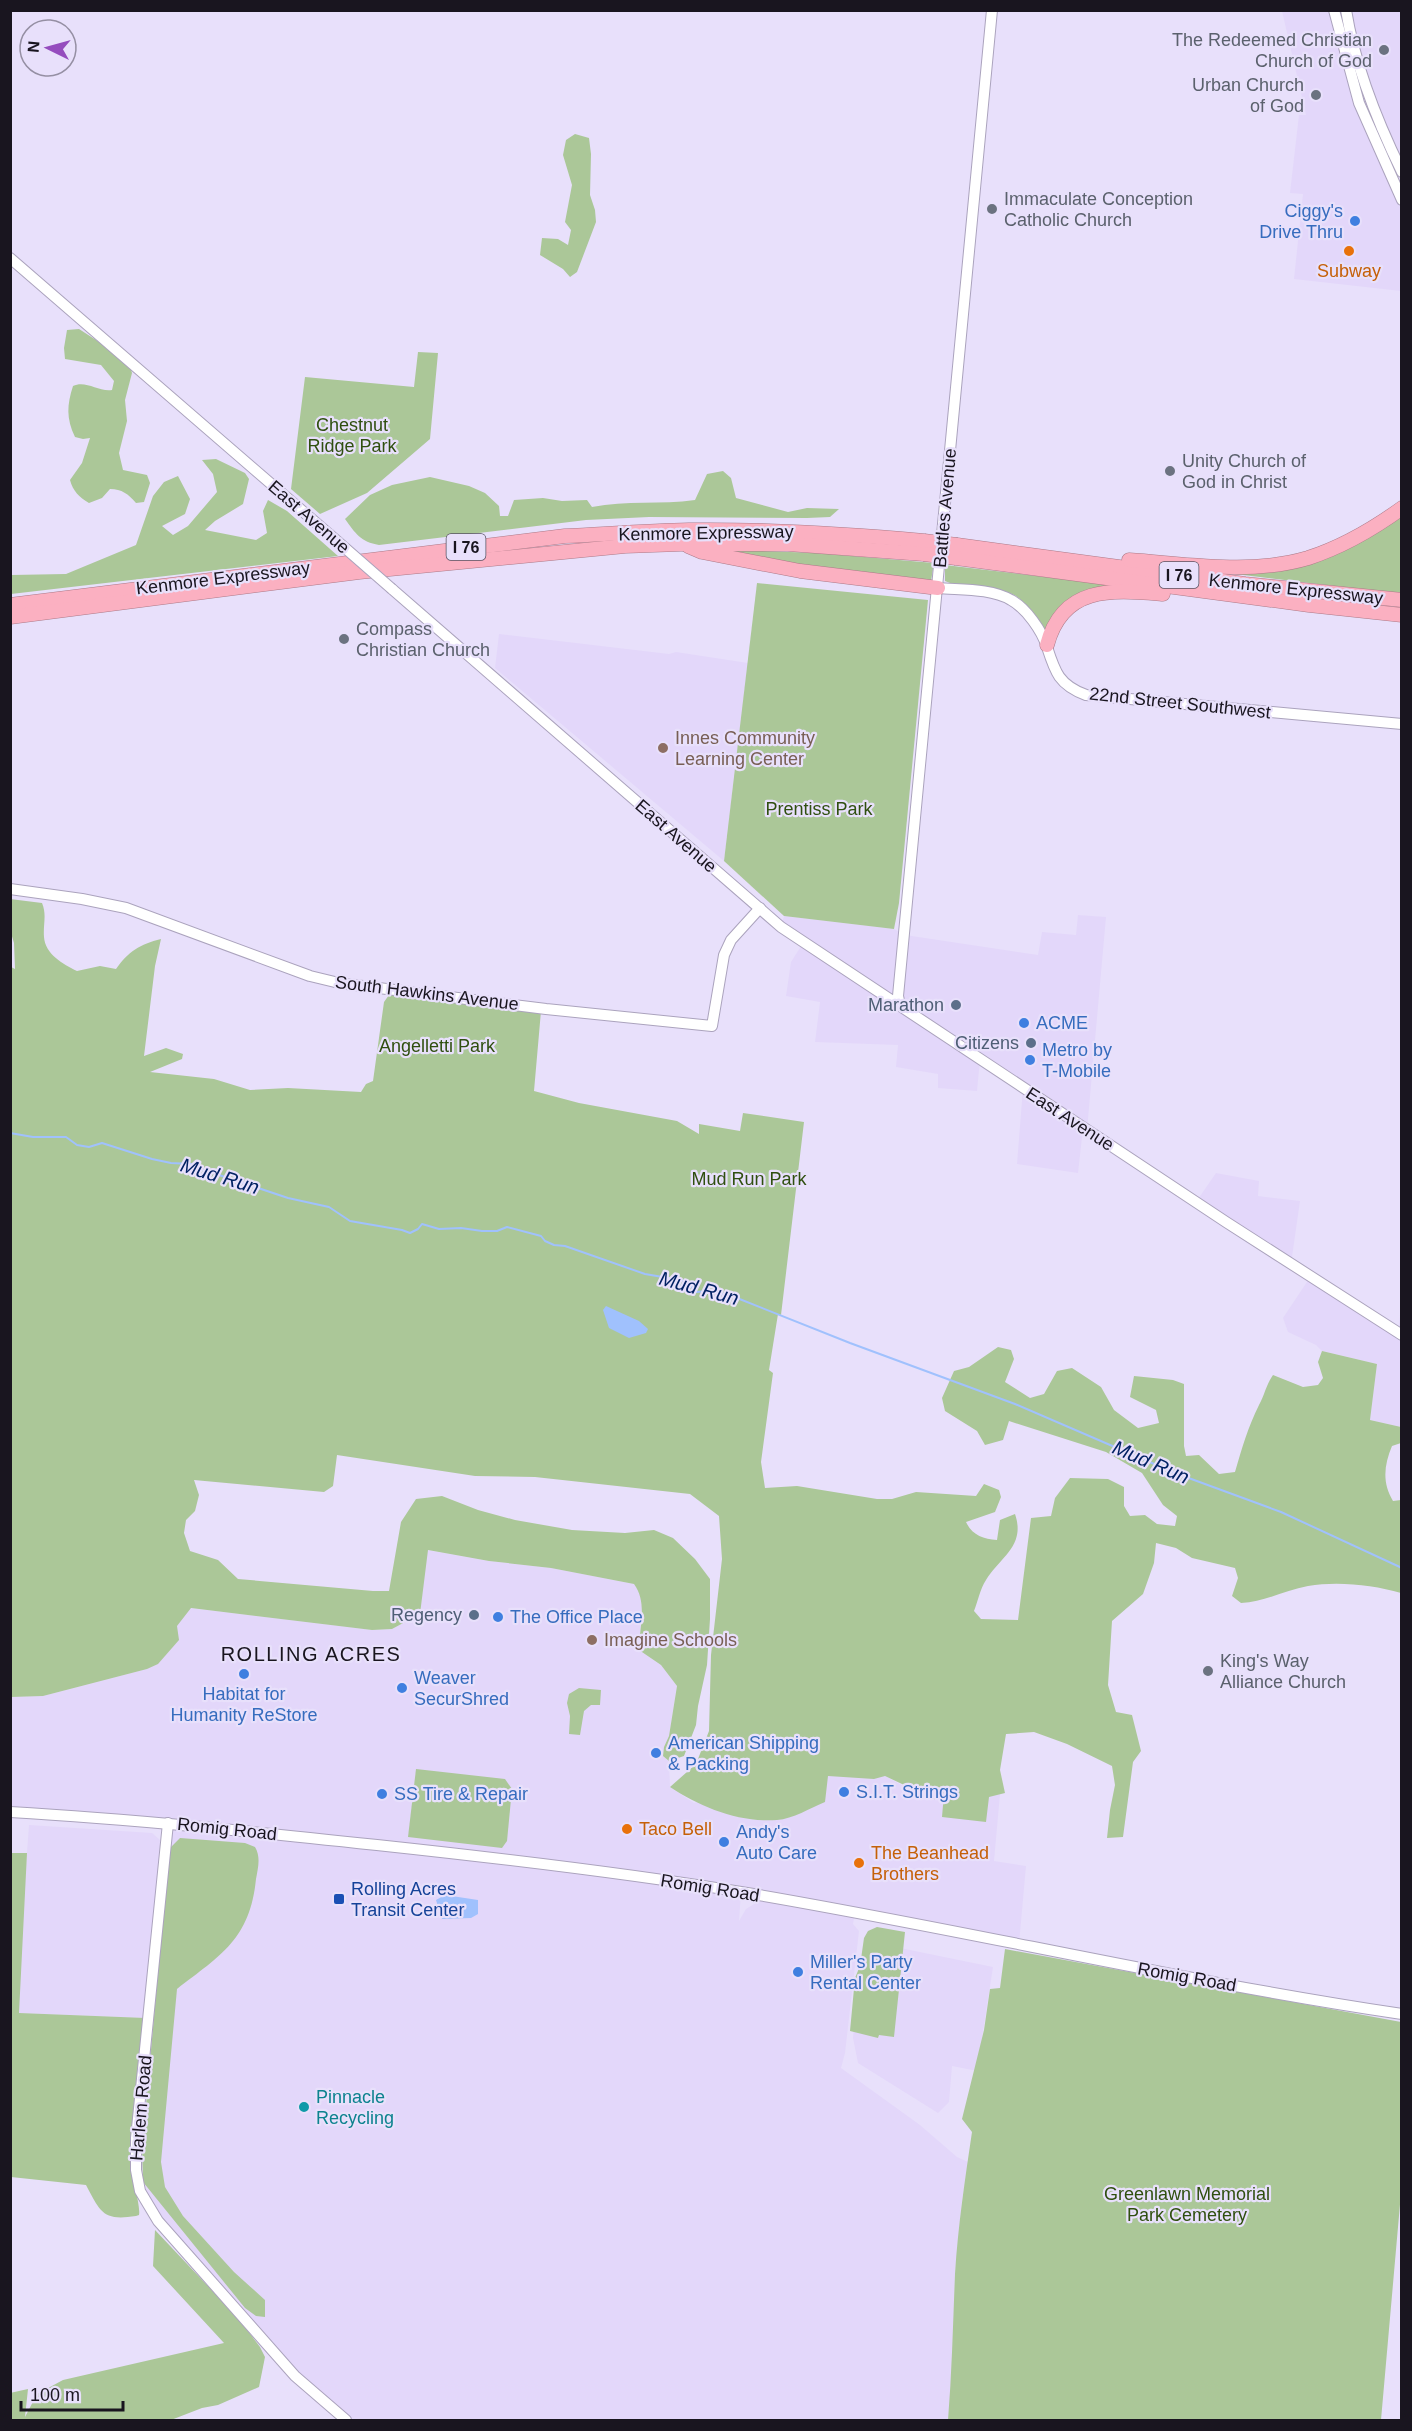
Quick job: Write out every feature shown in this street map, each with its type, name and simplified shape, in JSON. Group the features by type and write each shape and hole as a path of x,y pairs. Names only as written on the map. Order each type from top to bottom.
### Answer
{"highway":[{"path":"1029,555 1213,567 1277,564 1307,558 1340,545 1401,508"},
{"name":"Kenmore Expressway","path":"10,605 565,536 645,531 750,530 849,534 924,548"},
{"path":"680,543 702,552 756,563 938,588"},
{"name":"Kenmore Expressway","path":"10,617 359,572 614,547 680,543 924,548 1029,555 1245,584 1401,600"},
{"name":"Kenmore Expressway","path":"957,551 1309,605 1401,615"},
{"path":"1047,645 1062,613 1080,600 1099,594 1122,591 1309,605"}],"street":[{"name":"Battles Avenue","path":"900,1005 898,996 992,10"},
{"path":"1334,10 1359,103 1401,200"},
{"path":"1346,10 1369,94 1401,172"},
{"name":"East Avenue","path":"10,258 796,937 1401,1335"},
{"name":"22nd Street Southwest","path":"938,588 988,593 1013,600 1024,610 1047,645 1052,665 1062,681 1086,695 1401,724"},
{"name":"South Hawkins Avenue","path":"10,889 126,908 310,976 339,983 546,1009 712,1026 720,967 727,946 760,908"},
{"name":"Romig Road","path":"10,1812 168,1823 513,1860 741,1892 1173,1975 1401,2014"},
{"name":"Harlem Road","path":"168,1823 136,2138 136,2170 140,2191 168,2232 295,2376 345,2421"}],"shaded area":[{"path":"1282,11 1401,11 1401,291 1294,279 1303,194 1290,193 1299,115 1306,115"},
{"name":"Innes Community Learning Center","path":"499,634 669,654 676,652 748,663 724,861 495,668"},
{"path":"1078,915 1106,917 1087,1130 1083,1128 1078,1173 1017,1164 1023,1088 980,1060 977,1091 938,1088 938,1074 896,1067 898,1045 815,1042 820,1002 786,996 791,962 803,943 781,927 784,916 894,929 905,935 1038,955 1042,932 1076,935"},
{"path":"1216,1173 1259,1181 1258,1196 1300,1201 1291,1264 1196,1202"},
{"path":"1309,1279 1398,1333 1401,1307 1401,1427 1370,1420 1377,1364 1322,1351 1316,1345 1288,1332 1283,1318"},
{"path":"427,1550 489,1561 551,1568 634,1584 640,1593 642,1606 639,1650 661,1665 677,1686 669,1736 663,1756 669,1761 670,1787 694,1803 828,1768 885,1776 909,1789 1000,1794 994,1861 1026,1866 1019,1944 855,1913 853,1924 859,1931 845,2053 841,2068 920,2125 957,2157 968,2162 955,2273 953,2362 948,2420 346,2420 319,2399 168,2233 137,2181 168,1824 11,1813 10,1697 43,1696 147,1669 180,1619 190,1608 372,1630 392,1629 420,1614","holes":["741,1892 765,1897 746,1909 739,1921"]},
{"path":"29,1825 152,1833 161,1841 146,2018 19,2013 21,1932"},
{"path":"866,1941 993,1967 977,2071 952,2066 949,2102 938,2113 858,2063 853,2038 858,1975"}],"green space":[{"path":"575,134 589,138 590,195 596,222 577,272 570,277 563,269 540,255 542,238 558,239 568,245 571,230 565,222 572,185 563,155 566,140"},
{"path":"79,329 113,351 130,366 132,373 125,400 127,421 119,453 123,470 147,475 150,483 144,502 136,503 125,493 110,489 102,498 89,503 77,493 71,484 70,480 82,463 90,438 75,437 70,424 68,412 73,386 83,384 112,390 114,381 101,365 65,359 67,330"},
{"name":"Chestnut Ridge Park","path":"418,352 438,353 430,439 367,493 320,514 291,489 305,377 414,387"},
{"path":"216,459 245,473 249,479 243,504 205,530 256,540 267,533 263,511 268,500 287,511 338,556 11,594 11,575 66,574 136,545 153,496 164,482 178,476 190,499 185,514 162,526 173,535 188,526 217,492 213,474 202,460"},
{"path":"723,471 731,478 736,498 788,512 807,508 839,509 830,517 807,518 649,517 586,520 379,545 359,536 345,519 370,495 392,485 430,477 469,486 485,493 499,506 500,516 508,516 514,500 543,498 562,501 587,500 592,507 695,500 707,474"},
{"path":"1401,513 1401,594 1227,573 1296,565"},
{"path":"711,549 818,553 934,563 931,581 815,570"},
{"path":"945,565 1114,585 1112,589 1078,596 1070,600 1058,612 1045,635 1029,609 1016,596 993,588 945,581"},
{"name":"Prentiss Park","path":"757,583 928,600 899,903 894,929 784,916 724,861"},
{"path":"10,899 42,903 45,916 45,943 51,953 61,962 77,971 100,966 116,969 135,950 161,939 155,966 144,1056 166,1048 183,1054 182,1059 150,1072 214,1079 250,1090 288,1088 361,1092 366,1084 373,1081 384,1002 389,995 393,994 541,1011 534,1091 579,1103 677,1121 699,1134 699,1124 740,1131 743,1113 804,1122 781,1315 778,1314 769,1370 773,1373 761,1462 765,1488 797,1486 877,1499 892,1499 916,1492 976,1496 984,1484 999,1490 1001,1497 995,1512 966,1522 978,1536 997,1540 1000,1520 1015,1514 1017,1525 1014,1543 986,1580 981,1591 974,1611 981,1619 1018,1620 1031,1518 1051,1516 1055,1498 1070,1478 1108,1479 1124,1487 1124,1506 1130,1516 1145,1515 1157,1524 1175,1526 1177,1516 1163,1505 1142,1473 1106,1452 1009,1421 1003,1440 985,1445 977,1431 945,1411 942,1398 954,1371 969,1367 998,1347 1011,1350 1014,1359 1005,1382 1030,1398 1044,1394 1057,1371 1072,1368 1101,1387 1114,1410 1138,1428 1159,1423 1156,1410 1130,1397 1134,1376 1173,1380 1184,1384 1186,1456 1199,1455 1219,1474 1235,1472 1252,1421 1273,1375 1303,1387 1318,1385 1323,1378 1318,1362 1322,1351 1377,1364 1370,1420 1401,1427 1401,1443 1392,1446 1385,1474 1389,1494 1393,1501 1401,1500 1401,1593 1379,1588 1331,1584 1300,1588 1241,1603 1232,1596 1238,1578 1235,1568 1192,1558 1176,1548 1156,1543 1154,1563 1143,1594 1112,1621 1108,1685 1116,1712 1132,1715 1141,1751 1133,1762 1123,1837 1107,1838 1115,1785 1112,1766 1067,1744 1034,1732 1006,1734 1000,1770 1005,1793 989,1797 986,1822 942,1817 944,1793 936,1800 885,1776 874,1779 828,1776 825,1802 777,1820 749,1819 721,1812 694,1801 670,1787 696,1764 709,1731 711,1655 722,1559 719,1516 690,1494 535,1477 475,1476 337,1455 333,1486 324,1492 194,1480 199,1495 195,1511 186,1520 184,1533 190,1551 218,1560 238,1579 373,1591 389,1591 401,1522 416,1499 442,1496 478,1510 515,1520 572,1530 625,1533 654,1530 673,1538 695,1559 710,1579 710,1619 707,1665 696,1725 684,1756 669,1761 663,1756 669,1736 677,1686 661,1665 639,1650 642,1607 634,1584 551,1568 489,1561 428,1550 420,1614 392,1629 372,1630 191,1608 177,1626 179,1640 158,1664 147,1669 43,1696 11,1697 11,967 15,969"},
{"path":"579,1688 601,1690 600,1705 591,1705 584,1711 580,1735 569,1734 570,1716 567,1703 569,1694"},
{"path":"416,1769 505,1779 512,1789 507,1841 502,1848 408,1837"},
{"path":"180,1838 245,1843 255,1847 258,1863 253,1900 240,1931 220,1955 177,1989 161,2162 165,2187 183,2216 234,2272 265,2300 265,2317 256,2316 245,2308 143,2182 142,2149 166,1884 171,1847"},
{"path":"10,1853 27,1853 19,2013 146,2018 131,2161 139,2215 116,2217 104,2213 86,2185 11,2177"},
{"path":"877,1927 905,1932 894,2037 879,2035 878,2038 850,2031 855,1978 860,1966 864,1938 868,1931"},
{"name":"Greenlawn Memorial Park Cemetery","path":"1005,1949 1401,2022 1401,2193 1381,2420 948,2420 956,2256 972,2132 962,2119 984,2030 990,1989 1000,1988"},
{"path":"155,2230 239,2319 260,2347 265,2357 259,2387 218,2405 202,2408 171,2420 11,2420 10,2393 28,2389 25,2417 37,2394 63,2380 224,2343 153,2266"}],"water":[{"path":"606,1306 639,1321 648,1329 646,1333 629,1338 609,1328 603,1310"},
{"path":"445,1895 478,1900 478,1914 471,1918 442,1919 436,1900"}],"waterway":[{"name":"Mud Run","path":"10,1133 33,1137 66,1137 77,1145 89,1147 102,1143 152,1159 191,1164 288,1198 329,1207 350,1221 410,1233 422,1224 439,1229 461,1228 482,1231 497,1231 507,1227 541,1236 545,1241 554,1245 565,1246 645,1274 686,1281 696,1292 709,1291 737,1298 1015,1404 1175,1473 1281,1512 1402,1568"}],"place":[{"name":"The Redeemed Christian Church of God","path":"1384,50"},
{"name":"Urban Church of God","path":"1316,95"},
{"name":"Immaculate Conception Catholic Church","path":"992,209"},
{"name":"Ciggy's Drive Thru","path":"1355,221"},
{"name":"Subway","path":"1349,251"},
{"name":"Unity Church of God in Christ","path":"1170,471"},
{"name":"Compass Christian Church","path":"344,639"},
{"name":"Innes Community Learning Center","path":"663,748"},
{"name":"Marathon","path":"956,1005"},
{"name":"ACME","path":"1024,1023"},
{"name":"Citizens","path":"1031,1043"},
{"name":"Metro by T-Mobile","path":"1030,1060"},
{"name":"Regency","path":"474,1615"},
{"name":"The Office Place","path":"498,1617"},
{"name":"Imagine Schools","path":"592,1640"},
{"name":"King's Way Alliance Church","path":"1208,1671"},
{"name":"Habitat for Humanity ReStore","path":"244,1674"},
{"name":"Weaver SecurShred","path":"402,1688"},
{"name":"American Shipping & Packing","path":"656,1753"},
{"name":"S.I.T. Strings","path":"844,1792"},
{"name":"SS Tire & Repair","path":"382,1794"},
{"name":"Taco Bell","path":"627,1829"},
{"name":"Andy's Auto Care","path":"724,1842"},
{"name":"The Beanhead Brothers","path":"859,1863"},
{"name":"Rolling Acres Transit Center","path":"339,1899"},
{"name":"Miller's Party Rental Center","path":"798,1972"},
{"name":"Pinnacle Recycling","path":"304,2107"}],"district":[{"name":"ROLLING ACRES","path":"311,1654"}],"park label":[{"name":"Angelletti Park","path":"437,1046"},
{"name":"Mud Run Park","path":"749,1179"}]}
